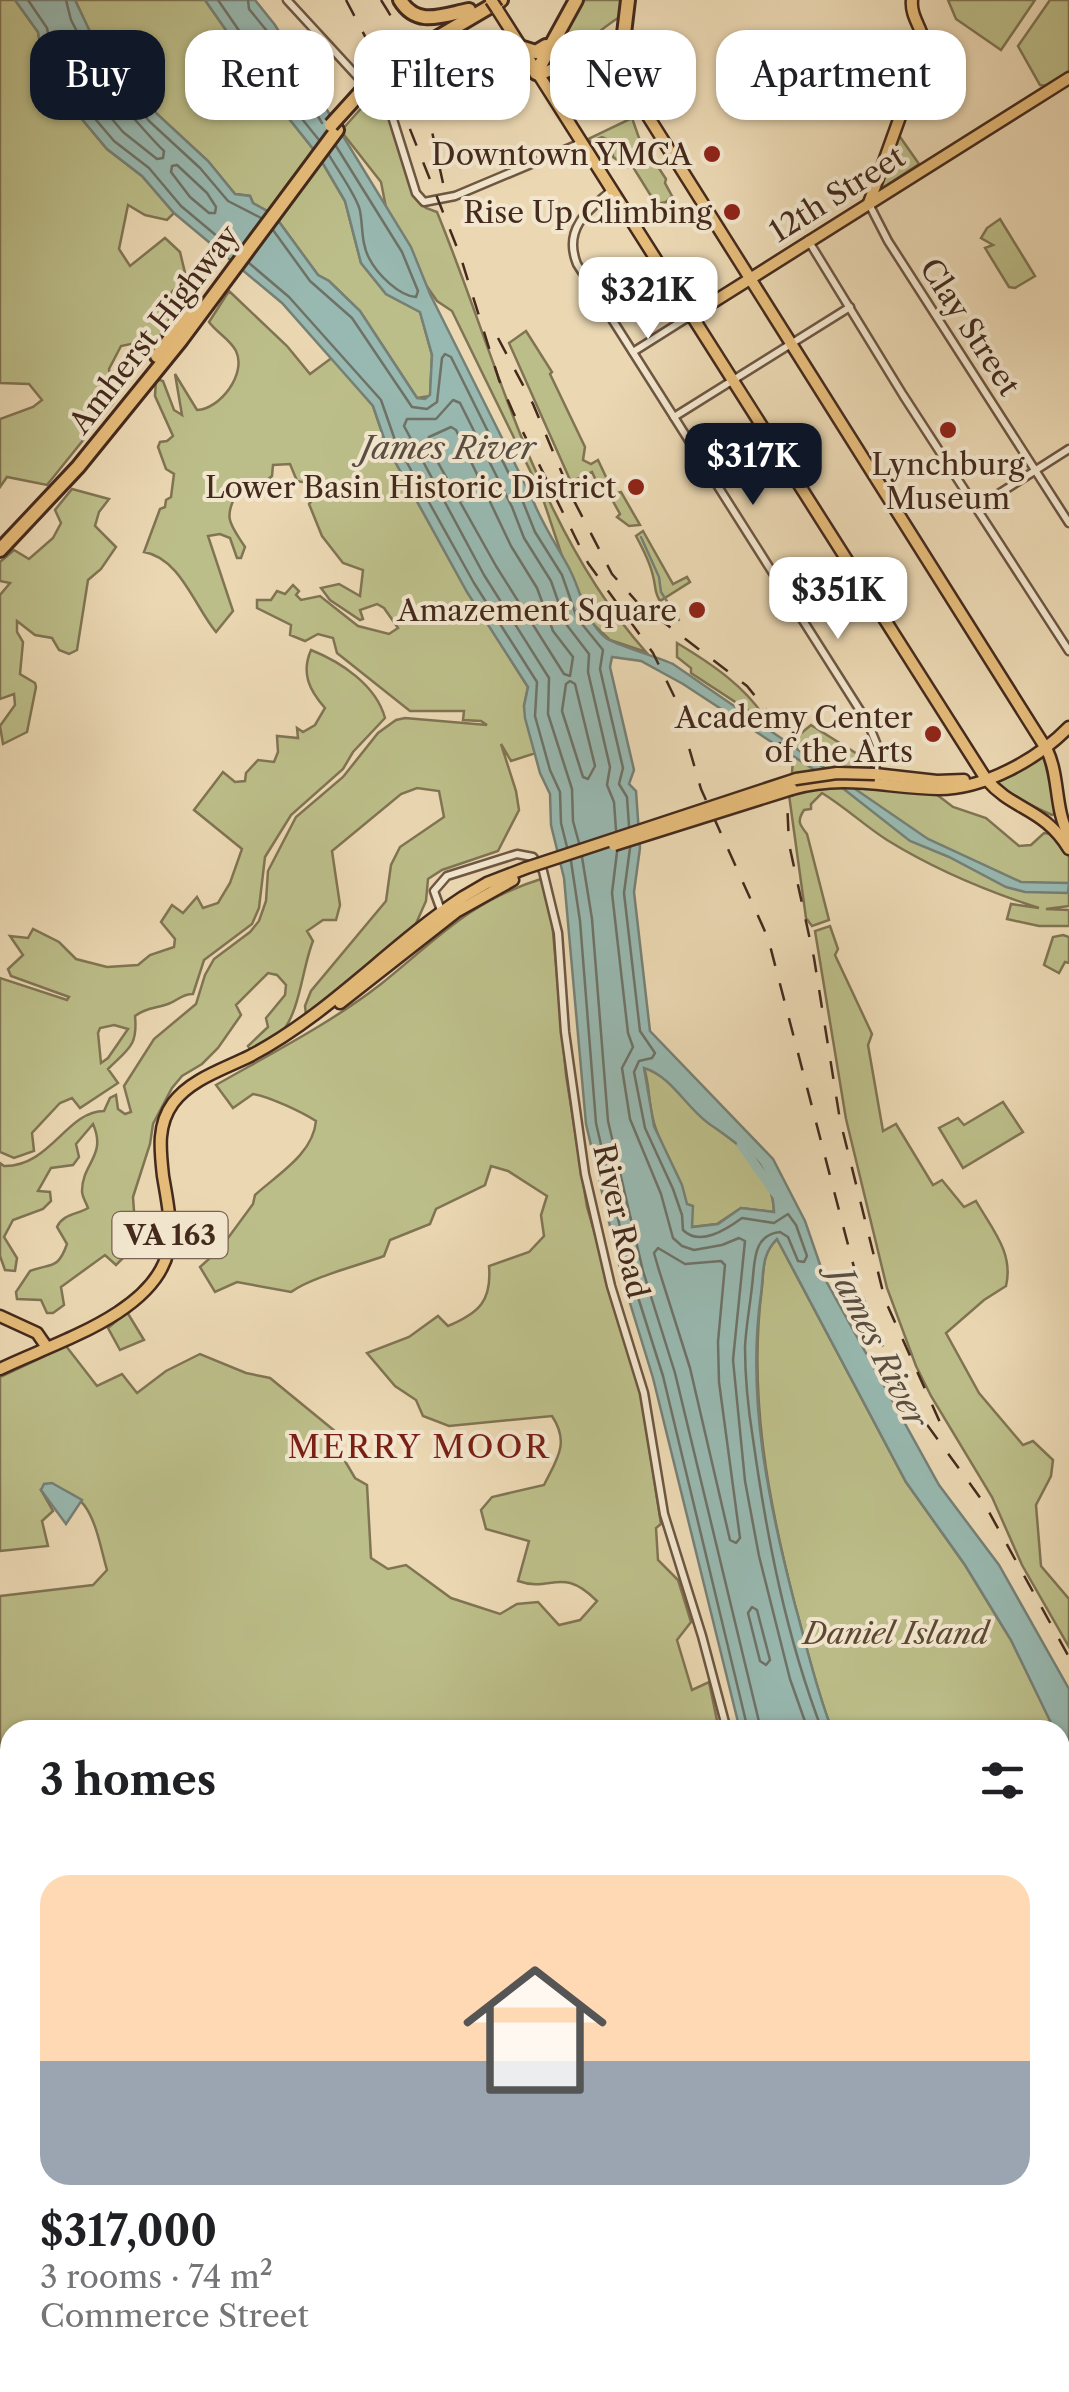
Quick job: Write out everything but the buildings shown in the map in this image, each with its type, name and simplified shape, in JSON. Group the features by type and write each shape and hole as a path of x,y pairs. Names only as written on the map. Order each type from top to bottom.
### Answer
{"highway":[{"path":"400,0 410,13 422,18 494,2"},
{"path":"536,72 568,0"},
{"path":"536,72 576,0"},
{"path":"624,30 628,0"},
{"path":"444,30 494,2"},
{"path":"440,30 469,10"},
{"path":"625,22 635,30"},
{"path":"530,50 536,52 546,46"},
{"name":"Amherst Highway","path":"0,550 78,467 334,128 354,108"},
{"name":"Amherst Highway","path":"0,540 76,462 209,293"}],"main road":[{"path":"869,204 924,50 924,36 913,16 912,0"},
{"path":"494,2 510,30"},
{"path":"530,63 985,777 1000,794 1045,818 1065,834"},
{"path":"536,72 550,67"},
{"name":"12th Street","path":"692,316 1069,78"},
{"path":"651,120 1043,744 1055,772 1059,814 1069,849"},
{"path":"444,916 488,883 796,779 837,773 953,788 985,777 1069,726"},
{"path":"1031,810 1050,818 1059,814"},
{"name":"VA 163","path":"0,1369 134,1302 150,1288 168,1248 170,1229 160,1135 166,1114 176,1099 188,1088 262,1049 320,1011 444,916"},
{"path":"0,1316 37,1333 42,1348"}],"street":[{"path":"287,0 390,113 416,193 424,202 455,196 582,143"},
{"path":"612,190 579,221 572,246 577,264 868,723 877,744 875,778"},
{"name":"Clay Street","path":"869,204 888,241 1069,523"},
{"path":"808,240 1069,651"},
{"path":"674,417 850,307"},
{"name":"12th Street","path":"633,352 692,316"},
{"path":"978,507 1069,449"},
{"name":"River Road","path":"444,916 434,894 436,887 454,873 521,853 533,856 544,871 558,933 565,1032 584,1174 611,1286 644,1393 664,1514 724,1720"}],"green space":[{"path":"0,0 15,0 37,30 30,30 30,120 83,120 107,149 142,176 174,213 167,220 145,215 128,205 119,249 130,266 165,238 180,252 186,277 166,298 175,309 159,338 121,346 109,369 113,403 47,485 7,477 0,487 0,419 42,400 29,384 0,383"},
{"path":"75,0 205,0 226,30 185,30 185,120 290,120 318,155 345,201 361,263 386,294 420,312 432,355 430,396 417,398 360,311 318,275 274,215 253,203 250,196 235,194 208,161 164,120 165,30 89,30"},
{"path":"583,0 625,0 621,16 602,30 567,30"},
{"path":"948,0 1035,0 1001,50 956,19"},
{"path":"1050,0 1069,0 1069,72 1046,86 1040,85 1018,46"},
{"path":"354,116 354,120 391,121 417,199 437,212 548,498 608,604 646,652 610,640 581,613 541,493 452,311 437,301 408,259 389,223 381,182 341,131"},
{"path":"633,120 672,196 656,204 633,167 618,167 620,162 613,157 611,141 602,137 591,142 588,139"},
{"path":"898,134 919,164 881,189 887,159"},
{"path":"1000,219 1035,276 1015,288 1009,287 985,248 993,245 981,238"},
{"path":"229,291 287,346 310,374 333,357 373,406 387,447 467,591 528,687 524,706 536,753 511,761 501,744 519,810 498,851 442,870 428,879 426,901 414,928 306,1015 311,991 386,901 391,865 400,847 444,817 439,791 417,788 401,794 332,851 340,905 336,920 323,920 307,931 313,941 287,1025 277,1037 252,1052 248,1046 268,1027 266,1018 285,995 286,985 277,975 268,973 236,1005 241,1015 218,1048 172,1088 153,1124 133,1197 134,1211 122,1237 126,1255 116,1265 105,1255 61,1287 64,1305 47,1313 41,1300 17,1299 16,1292 30,1271 60,1258 67,1244 57,1227 60,1223 88,1208 83,1181 96,1152 97,1135 93,1124 76,1144 79,1157 73,1165 51,1168 38,1191 50,1192 51,1201 43,1209 13,1220 4,1237 17,1258 15,1271 5,1270 0,1256 0,1163 20,1164 34,1158 79,1120 104,1111 116,1095 118,1109 125,1114 131,1112 124,1086 154,1039 196,1004 214,959 259,921 266,901 268,871 296,817 343,777 378,733 405,718 487,725 463,720 464,711 410,711 337,653 333,638 318,634 305,641 290,635 291,625 257,608 257,600 271,600 277,591 285,594 293,585 301,600 320,596 358,626 389,634 398,628 377,604 360,610 360,620 330,600 321,588 339,584 360,596 363,570 343,563 322,536 309,504 320,491 317,485 297,481 290,464 273,465 272,476 253,491 246,483 239,488 229,516 245,547 241,558 237,558 230,538 220,534 208,536 233,611 216,632 177,573 157,556 144,552 160,509 171,497 174,474 166,469 158,447 173,436 155,396 156,379 163,381 174,410 182,415 175,374 197,410 214,404 229,389 238,370 236,351 209,322"},
{"path":"526,331 552,372 585,447 583,460 591,464 598,460 614,494 621,492 640,525 629,526 617,517 620,514 604,485 598,485 592,472 571,482 509,343"},
{"path":"72,489 109,499 95,526 116,547 88,580 77,650 69,654 59,650 52,638 35,635 17,621 17,632 23,642 20,674 36,687 27,732 3,744 0,726 15,705 14,694 0,699 0,595 10,583 0,581 0,562 14,550 29,559 53,538 61,523 55,510"},
{"path":"643,531 673,584 687,577 690,582 660,601 636,536"},
{"path":"677,643 740,688 769,724 691,673 691,668 677,657"},
{"path":"311,650 334,661 366,685 385,718 353,752 343,769 291,815 265,857 259,908 252,924 204,960 193,994 135,1016 133,1041 108,1069 118,1083 80,1108 72,1098 60,1103 32,1133 34,1151 14,1158 0,1152 0,978 67,1000 69,997 11,976 8,969 23,955 10,936 28,938 33,929 59,942 76,959 107,967 138,965 150,955 174,947 175,939 161,922 172,905 183,913 197,897 203,908 218,903 242,849 194,810 223,772 235,782 245,781 246,773 258,760 274,762 277,736 298,738 297,728 303,732 315,725 325,708 308,681","holes":["114,1025 128,1029 108,1058 101,1063 100,1028"]},
{"path":"811,725 918,792 936,794 953,807 986,818 1019,846 1031,845 1044,833 1069,837 1069,906 1046,909 1069,910 1069,926 1039,926 1007,919 1011,904 1039,908 980,887 923,860 887,840 822,793 811,809 804,810 800,820 829,920 812,926 806,918 789,795 796,793 792,774 794,739"},
{"path":"1043,754 1047,756 1055,813 1052,815 1013,797 996,783"},
{"path":"541,879 552,921 566,1075 587,1207 640,1388 661,1524 656,1528 658,1560 678,1580 691,1622 677,1640 692,1690 709,1682 717,1720 0,1720 0,1596 93,1585 107,1570 89,1513 71,1494 58,1490 41,1490 53,1511 42,1521 48,1546 0,1551 0,1377 66,1346 97,1386 122,1374 137,1393 166,1371 200,1354 246,1373 270,1378 336,1432 342,1456 355,1478 367,1485 371,1558 388,1569 406,1565 451,1598 500,1614 517,1604 538,1602 559,1625 580,1620 597,1601 574,1584 518,1581 529,1541 486,1529 481,1510 492,1497 544,1485 561,1443 552,1416 449,1426 423,1416 416,1400 395,1386 367,1353 409,1337 438,1316 448,1326 475,1311 486,1297 489,1266 529,1252 544,1236 541,1215 547,1196 508,1171 491,1166 485,1185 436,1209 430,1224 390,1240 384,1256 291,1292 237,1282 215,1292 200,1267 220,1249 253,1204 255,1195 301,1153 316,1121 253,1094 233,1108 216,1085 342,1012 474,910"},
{"path":"830,926 838,949 835,955 872,1034 868,1045 883,1131 896,1124 933,1185 942,1180 964,1207 976,1201 1004,1252 1006,1286 946,1333 979,1393 1023,1445 1033,1441 1053,1460 1051,1476 1036,1505 1041,1566 1069,1599 1069,1647 1022,1565 992,1497 931,1396 887,1288 846,1119 815,931"},
{"path":"1053,937 1069,937 1069,963 1065,962 1059,973 1044,965"},
{"path":"644,1068 671,1083 709,1122 757,1161 769,1185 774,1212 741,1208 717,1224 692,1227 654,1123"},
{"path":"1003,1102 1023,1132 963,1168 939,1128 958,1118 964,1125"},
{"name":"Daniel Island","path":"777,1239 906,1482 965,1565 1011,1640 1050,1720 828,1720 785,1566 763,1448 758,1327 769,1250"},
{"path":"127,1312 144,1340 120,1350 108,1328"}],"water":[{"name":"James River","path":"15,0 75,0 89,30 37,30"},
{"name":"James River","path":"205,0 255,0 278,30 226,30"},
{"name":"James River","path":"83,120 164,120 208,161 235,194 250,196 253,203 274,215 318,275 360,311 417,398 425,399 430,395 432,355 420,312 386,294 361,263 345,201 318,155 290,120 333,120 411,247 430,294 599,631 610,641 673,664 928,839 1021,882 1069,883 1068,893 1025,892 1006,887 910,841 845,790 683,684 641,661 612,657 610,667 634,770 629,784 636,791 640,848 634,892 650,1031 773,1159 805,1221 825,1279 939,1485 999,1565 1069,1689 1069,1720 1050,1720 1011,1640 965,1565 906,1482 777,1239 764,1264 757,1333 758,1412 785,1567 829,1720 738,1720 586,1124 564,878 551,825 550,794 525,718 528,687 467,592 387,447 373,406 282,303 174,213 142,176 107,149","holes":["644,1068 670,1085 700,1116 757,1161 769,1185 774,1212 741,1208 718,1224 692,1227 693,1206 687,1204 654,1126"]},
{"path":"52,1483 82,1500 66,1524 41,1490 44,1484"}],"waterway":[{"path":"641,537 659,577 661,592 679,620"},
{"name":"James River","path":"741,1145 775,1193"}],"railway":[{"path":"346,0 398,99 460,255 499,380 513,412 588,563 653,653 674,696 701,789 768,938 860,1290 882,1345 912,1404 984,1503 1069,1657"},
{"path":"381,0 415,68 443,183"},
{"path":"498,338 612,574 637,602 747,686 768,712 785,757 789,844 814,958 840,1120 885,1300 943,1429"}],"place":[{"name":"Downtown YMCA","path":"712,154"},
{"name":"Rise Up Climbing","path":"732,212"},
{"name":"Lynchburg Museum","path":"948,430"},
{"name":"Lower Basin Historic District","path":"636,487"},
{"name":"Amazement Square","path":"697,610"},
{"name":"Academy Center of the Arts","path":"933,734"}],"district":[{"name":"MERRY MOOR","path":"419,1446"}]}
